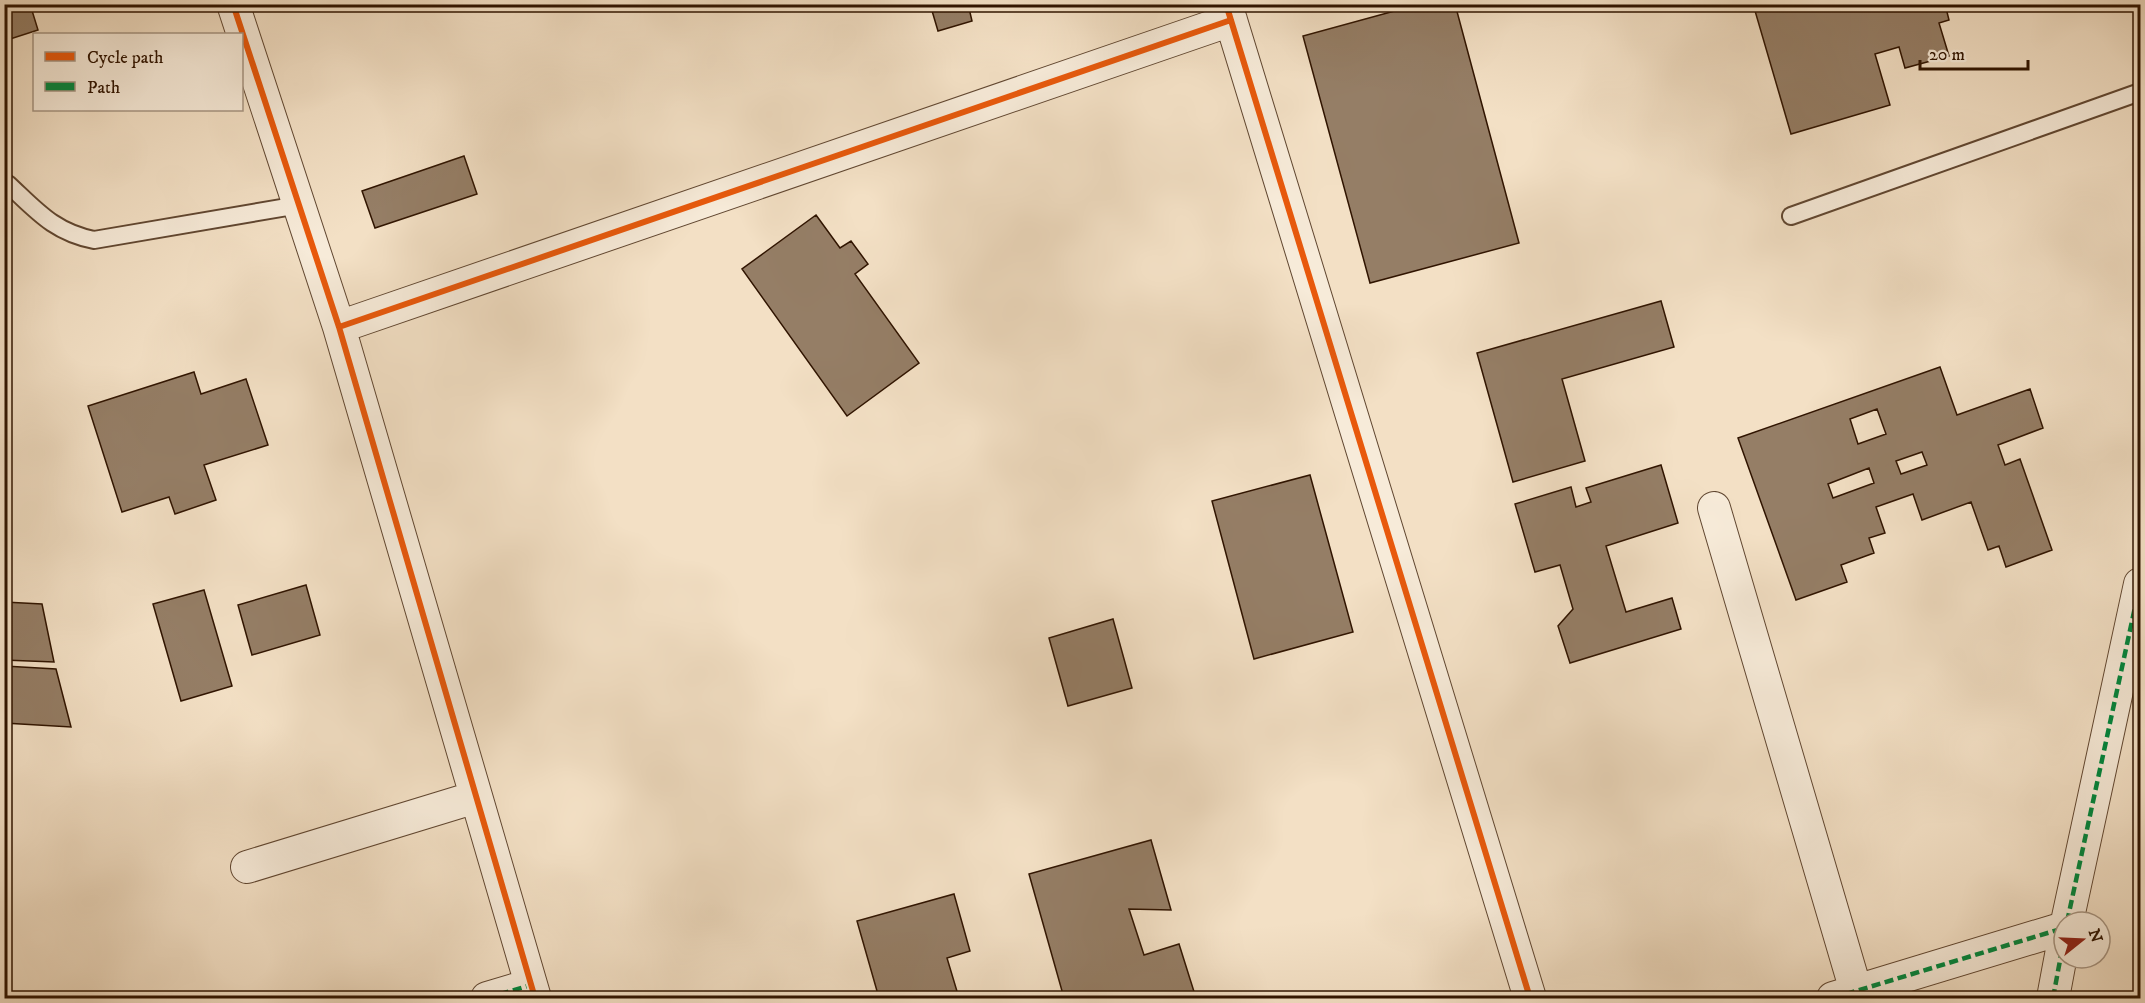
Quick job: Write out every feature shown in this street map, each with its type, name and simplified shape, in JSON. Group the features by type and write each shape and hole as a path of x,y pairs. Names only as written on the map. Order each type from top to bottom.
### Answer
{"street":[{"path":"233,4 243,33"},
{"path":"339,327 1229,12 1530,999"},
{"path":"243,34 339,327 533,992 488,999"},
{"path":"1714,508 1844,995 2052,932"},
{"path":"2070,910 2140,584"},
{"path":"247,867 476,797"},
{"path":"2053,999 2058,970"}],"lane":[{"path":"1791,216 2140,92"},
{"path":"8,184 53,225 74,236 94,240 299,205"}],"building":[{"path":"4,4 30,4 38,30 4,41"},
{"path":"930,4 968,4 972,21 938,31"},
{"path":"1420,4 1455,4 1519,243 1370,283 1303,36"},
{"path":"1753,4 1945,4 1949,20 1939,23 1949,56 1905,68 1899,47 1875,54 1890,105 1791,134"},
{"path":"464,156 477,194 375,228 362,191"},
{"path":"816,215 840,248 851,241 868,264 855,274 919,363 847,416 742,269"},
{"path":"1661,301 1674,347 1562,379 1585,461 1513,482 1477,353"},
{"path":"1940,367 1957,415 2030,389 2043,428 1998,445 2005,465 2020,459 2052,550 2006,567 1999,546 1988,550 1971,502 1922,520 1913,494 1876,507 1885,533 1869,538 1874,553 1841,565 1847,582 1796,600 1738,438","holes":["1877,409 1886,434 1858,444 1850,419","1922,452 1927,465 1901,474 1896,461","1869,468 1874,483 1833,498 1828,484"]},
{"path":"194,372 201,394 246,379 268,445 204,465 216,500 175,514 169,497 122,512 88,406"},
{"path":"1661,465 1678,523 1606,546 1626,612 1672,598 1681,629 1570,663 1558,626 1573,609 1560,565 1535,572 1515,504 1571,487 1576,507 1591,502 1586,488"},
{"path":"1310,475 1353,632 1254,659 1212,501"},
{"path":"306,585 320,635 252,655 238,605"},
{"path":"204,590 232,686 181,701 153,604"},
{"path":"4,602 42,604 54,662 4,660"},
{"path":"1113,619 1132,688 1068,706 1049,638"},
{"path":"4,666 56,669 71,727 4,723"},
{"path":"1151,840 1171,910 1129,909 1144,955 1179,944 1196,998 1064,998 1029,874"},
{"path":"954,894 970,951 947,958 959,998 879,998 857,921"}],"marked path":[{"path":"2070,910 2140,584"},
{"path":"1833,998 2052,932"},
{"path":"2053,998 2058,970"},
{"path":"487,998 531,985"}],"cycle path":[{"path":"233,4 243,33"},
{"path":"1226,4 1530,998"},
{"path":"339,327 1231,20"},
{"path":"243,34 339,327 535,998"}]}
